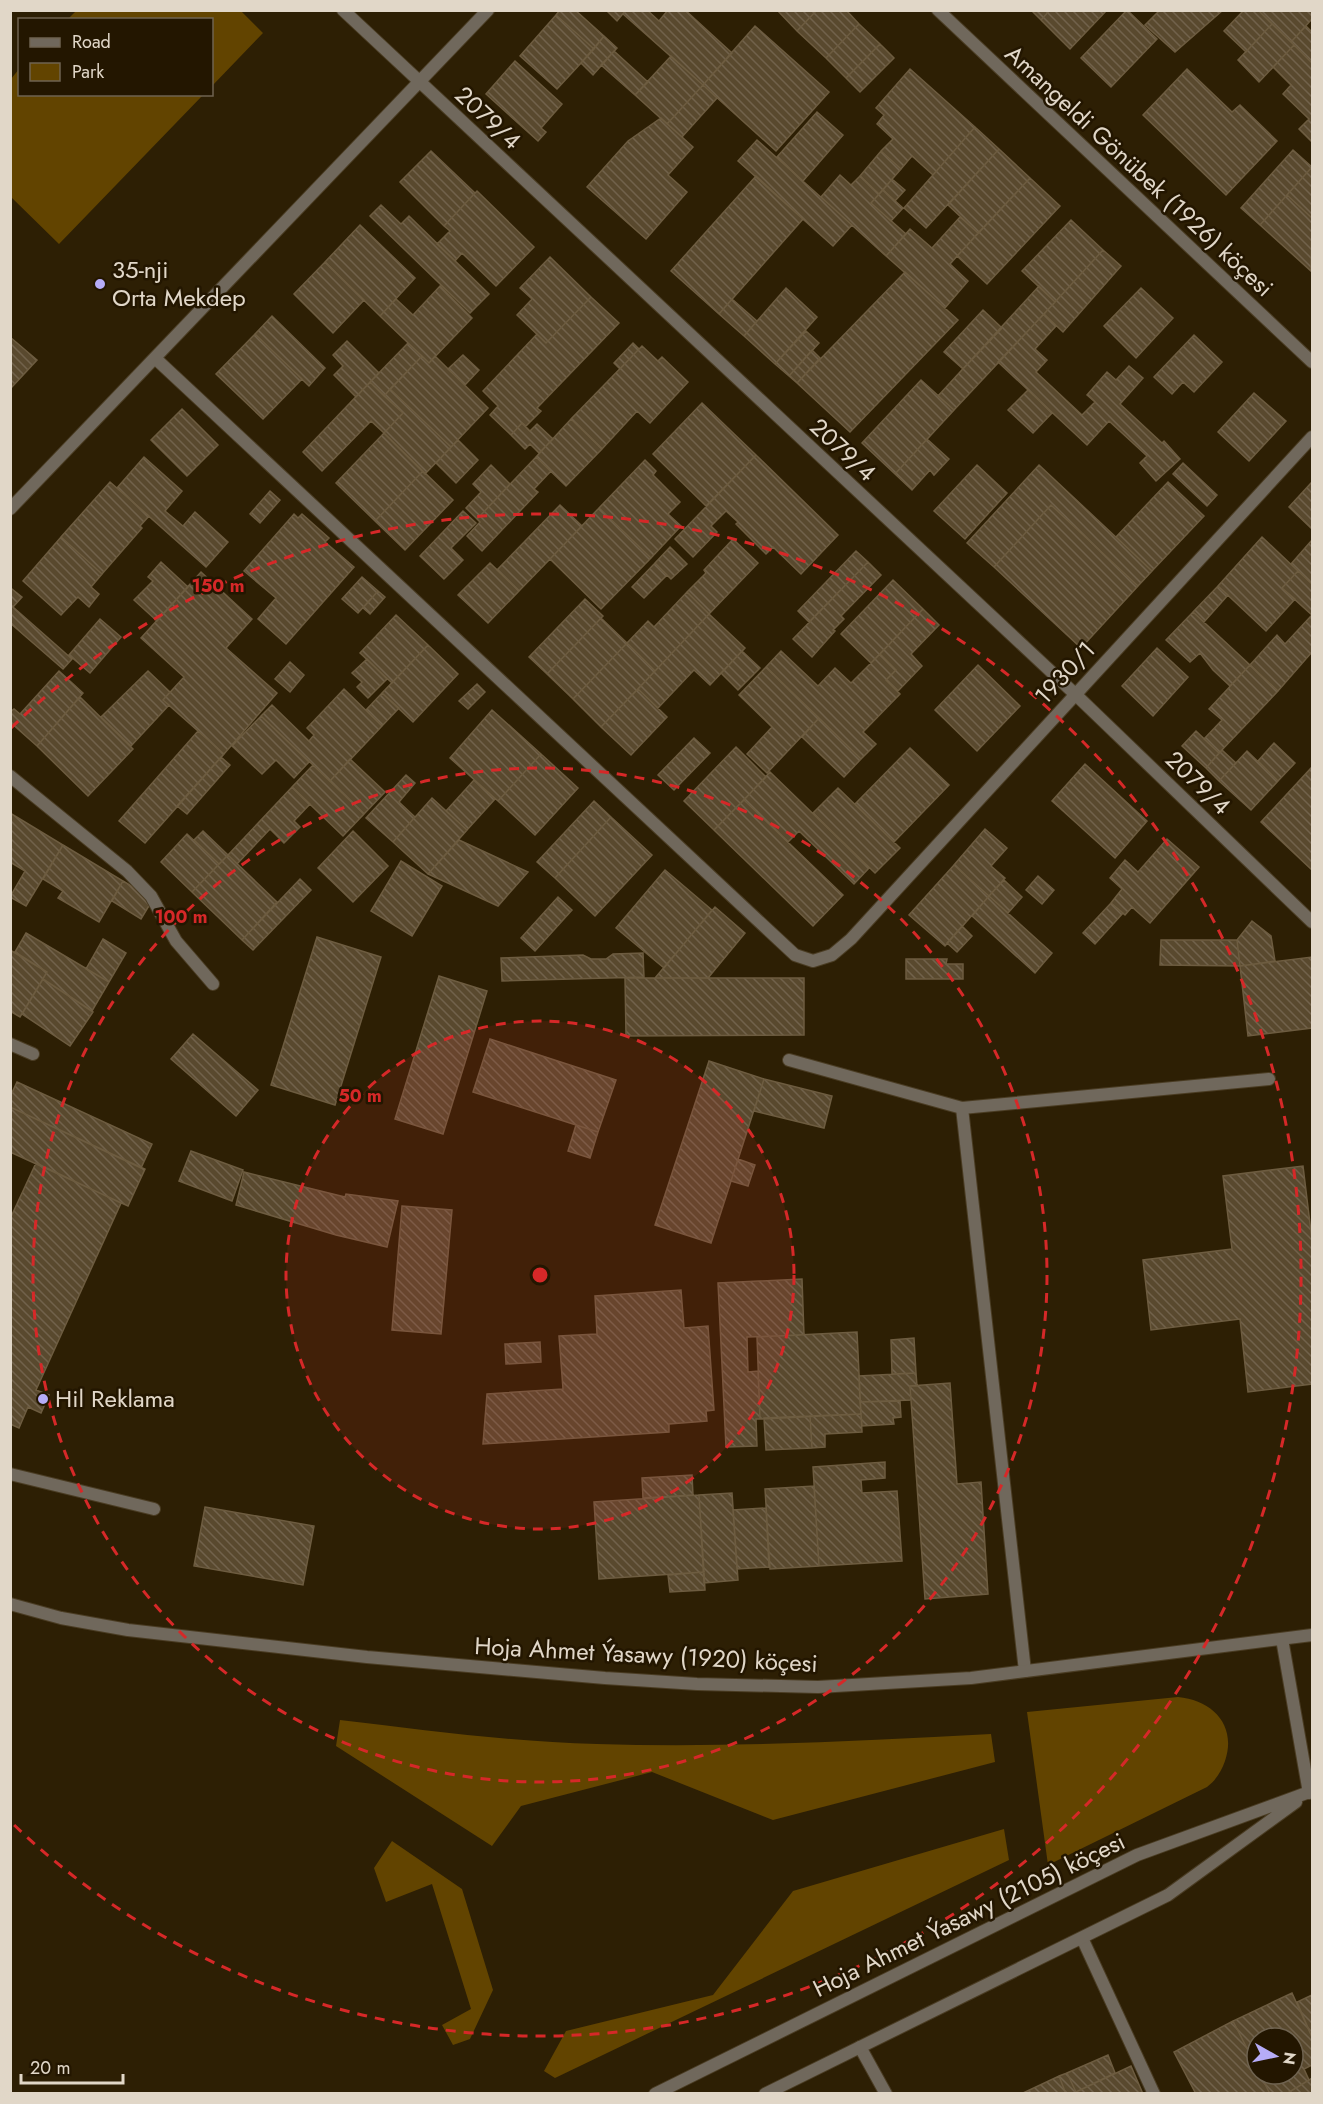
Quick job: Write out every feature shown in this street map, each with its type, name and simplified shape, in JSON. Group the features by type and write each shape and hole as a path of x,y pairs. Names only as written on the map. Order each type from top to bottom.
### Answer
{"street":[{"name":"2079/4","path":"344,10 1075,694 1312,922"},
{"path":"10,509 488,10"},
{"name":"Amangeldi Gönübek (1926) köçesi","path":"938,10 1312,362"},
{"name":"1930/1","path":"156,359 795,956 813,961 831,955 850,939 1312,437"},
{"path":"10,776 127,871 151,896 176,940 213,984"},
{"path":"10,1044 33,1054"},
{"path":"789,1060 962,1108 1269,1079"},
{"path":"962,1108 1025,1671"},
{"path":"10,1474 154,1509"},
{"name":"Hoja Ahmet Ýasawy (1920) köçesi","path":"10,1604 61,1618 128,1630 367,1657 697,1684 818,1687 971,1678 1282,1639"},
{"path":"765,2094 1168,1895 1311,1792 1282,1639 1312,1635"},
{"name":"Hoja Ahmet Ýasawy (2105) köçesi","path":"655,2094 1137,1855 1311,1792"},
{"path":"1082,1938 1154,2094"},
{"path":"860,2047 886,2094"}],"green space":[{"path":"76,11 241,11 263,33 213,85 213,18 69,18"},
{"path":"18,70 18,96 202,96 59,244 11,197 11,79"},
{"path":"1178,1697 1202,1703 1219,1717 1225,1726 1228,1748 1225,1761 1216,1779 1207,1787 1048,1865 1027,1712"},
{"path":"340,1720 500,1738 597,1744 745,1744 991,1734 995,1762 773,1820 652,1772 521,1806 492,1846 336,1746"},
{"path":"1004,1829 1009,1860 555,2078 544,2071 566,2031 713,1995 793,1891"},
{"path":"392,1841 462,1889 493,1990 470,2039 453,2045 442,2025 471,2009 432,1884 386,1902 374,1868"}],"building":[{"path":"560,10 575,10 604,36 594,49 556,15"},
{"path":"606,10 626,10 617,21"},
{"path":"626,10 647,10 659,21 668,10 685,10 732,53 703,85 623,14"},
{"path":"777,10 817,10 797,31"},
{"path":"817,10 846,10 859,24 826,58 797,31"},
{"path":"1031,10 1050,10 1041,20"},
{"path":"1050,10 1107,10 1070,49 1041,20"},
{"path":"1127,10 1157,39 1111,87 1081,58"},
{"path":"1157,10 1223,10 1175,52 1145,25 1158,12"},
{"path":"1244,10 1258,10 1272,24 1246,52 1224,31"},
{"path":"1312,10 1312,19 1291,42 1259,11"},
{"path":"556,15 594,49 557,89 520,56"},
{"path":"859,24 880,44 846,78 826,58"},
{"path":"1272,24 1294,45 1259,82 1238,60"},
{"path":"755,26 829,92 776,151 703,85"},
{"path":"1306,26 1312,32 1312,63 1291,42"},
{"path":"604,36 617,48 593,75 581,63"},
{"path":"880,44 894,58 860,92 846,78"},
{"path":"1294,45 1312,63 1312,142 1299,129 1309,119 1283,94 1291,85 1273,67"},
{"path":"614,51 648,82 635,95 601,65"},
{"path":"671,56 703,85 667,124 635,95"},
{"path":"515,61 562,104 541,128 546,132 538,141 486,94"},
{"path":"910,69 975,127 933,175 912,156 901,169 881,151 893,139 877,124 884,115 876,108"},
{"path":"1187,69 1232,112 1240,105 1277,141 1226,195 1143,115"},
{"path":"703,85 717,98 682,137 667,124"},
{"path":"817,112 843,135 803,181 777,157"},
{"path":"661,118 693,147 668,175 687,192 646,239 587,187 628,141"},
{"path":"975,127 999,149 926,228 904,208"},
{"path":"757,140 852,225 833,246 738,161"},
{"path":"999,149 1030,178 978,233 948,205"},
{"path":"1293,150 1312,167 1260,225 1241,208"},
{"path":"431,151 475,193 444,226 400,182"},
{"path":"881,151 901,169 879,194 860,176"},
{"path":"1312,167 1312,218 1287,195"},
{"path":"840,175 851,185 860,176 879,194 871,203 906,234 886,256 821,197"},
{"path":"756,176 803,219 719,314 671,271"},
{"path":"1030,178 1060,206 987,284 957,256"},
{"path":"892,179 905,190 895,201 883,190"},
{"path":"883,190 903,208 891,221 871,203"},
{"path":"477,191 534,247 496,286 462,253 455,261 437,244 450,231 444,226"},
{"path":"1287,195 1312,218 1311,271 1260,225"},
{"path":"381,205 401,224 409,216 489,294 470,313 370,216"},
{"path":"960,217 978,233 950,264 968,281 945,308 886,256 910,229 932,248"},
{"path":"1071,220 1103,250 1055,302 1022,271"},
{"path":"360,225 415,278 380,316 325,262"},
{"path":"1103,250 1121,266 1063,332 1044,314"},
{"path":"550,257 591,297 546,343 517,315 532,299 520,288"},
{"path":"325,262 364,300 333,333 294,294"},
{"path":"905,272 958,320 850,432 797,383"},
{"path":"440,286 472,318 429,363 380,316 396,299 413,315"},
{"path":"1039,286 1055,302 954,410 938,396"},
{"path":"786,288 817,317 775,364 744,336"},
{"path":"1141,288 1173,318 1136,358 1104,326"},
{"path":"591,297 619,323 537,408 541,411 526,426 522,423 511,435 490,415 498,406 483,391 537,334 546,343"},
{"path":"732,299 757,321 744,336 719,314"},
{"path":"983,310 1002,328 963,369 944,352"},
{"path":"1044,314 1056,326 1035,349 1047,360 1036,372 1082,415 1095,402 1087,395 1107,372 1116,380 1129,366 1143,378 1120,404 1162,443 1164,441 1180,459 1156,481 1140,463 1147,456 1109,421 1087,445 998,362"},
{"path":"272,316 325,368 309,386 255,334"},
{"path":"806,331 819,343 789,376 775,364"},
{"path":"255,334 302,379 263,419 216,374"},
{"path":"1194,335 1222,362 1194,392 1183,382 1172,394 1154,377"},
{"path":"10,337 37,360 10,389"},
{"path":"347,341 379,373 356,397 334,375 343,366 333,355"},
{"path":"408,343 422,356 384,396 370,382"},
{"path":"633,343 639,349 620,369 614,363"},
{"path":"642,346 658,361 662,357 688,382 650,423 637,411 602,449 571,419"},
{"path":"812,350 820,358 797,383 789,376"},
{"path":"463,355 479,370 465,385 448,369"},
{"path":"422,356 429,363 435,356 488,408 451,447 390,389"},
{"path":"921,380 954,410 895,474 862,443"},
{"path":"370,382 403,413 384,433 371,421 322,471 303,452"},
{"path":"390,389 451,447 425,474 384,433 403,413 384,396"},
{"path":"1028,390 1052,413 1033,433 1008,410"},
{"path":"1254,393 1286,421 1249,461 1218,432"},
{"path":"702,403 756,455 706,506 653,454"},
{"path":"182,409 218,445 187,476 151,440"},
{"path":"571,419 602,449 566,486 536,457"},
{"path":"522,423 530,431 537,424 553,439 539,453 530,444 525,449 511,435"},
{"path":"384,433 423,471 375,521 336,483"},
{"path":"927,439 949,459 934,475 930,470 912,490 895,474"},
{"path":"458,440 478,460 456,483 436,463"},
{"path":"756,455 838,535 801,574 773,547 766,554 726,511 711,526 717,532 693,557 675,539"},
{"path":"144,457 182,491 165,511 183,526 195,512 228,542 206,567 117,488"},
{"path":"536,457 551,471 534,489 538,492 482,551 467,536 480,522 477,519"},
{"path":"645,460 656,471 653,475 680,502 668,514 681,526 651,558 599,508"},
{"path":"1183,463 1217,495 1207,506 1173,474"},
{"path":"491,465 510,484 477,519 466,508 481,492 473,484"},
{"path":"977,465 1007,493 965,539 934,511"},
{"path":"1039,465 1152,571 1138,586 1051,505 994,567 967,543"},
{"path":"423,471 453,500 405,550 375,521"},
{"path":"110,482 149,516 140,526 142,528 102,574 61,537"},
{"path":"1168,482 1204,516 1152,571 1116,537"},
{"path":"1312,482 1312,529 1289,507"},
{"path":"270,491 280,500 260,523 250,514"},
{"path":"560,505 582,526 519,591 497,570"},
{"path":"1051,505 1138,586 1081,648 994,567"},
{"path":"599,508 651,558 601,609 550,559"},
{"path":"463,511 476,523 451,548 463,560 444,579 420,556"},
{"path":"294,514 298,518 302,514 329,538 325,542 354,567 286,644 258,619 276,598 244,571"},
{"path":"61,537 102,574 91,587 99,594 89,607 78,597 61,615 23,581"},
{"path":"1262,537 1298,571 1282,588 1295,599 1266,631 1218,586"},
{"path":"733,539 758,563 709,614 687,592 706,573 704,570"},
{"path":"1312,540 1312,584 1291,564"},
{"path":"670,547 687,564 671,579 655,563"},
{"path":"856,551 868,562 809,622 798,611"},
{"path":"161,562 188,587 157,621 134,600 153,581 148,577"},
{"path":"868,562 881,575 841,616 844,619 812,657 793,639"},
{"path":"490,563 519,591 488,623 458,595"},
{"path":"655,563 667,575 644,598 632,587"},
{"path":"1298,571 1312,584 1312,615 1282,588"},
{"path":"201,572 252,619 226,648 277,693 224,754 163,700 184,677 141,638"},
{"path":"362,577 378,591 358,613 342,599"},
{"path":"893,580 923,609 871,663 841,634"},
{"path":"1218,586 1228,595 1204,622 1193,612"},
{"path":"12,589 22,597 13,607 72,659 63,669 10,623 10,591"},
{"path":"378,591 385,597 370,614 363,608"},
{"path":"687,592 709,614 655,671 627,643 648,621 654,627"},
{"path":"585,599 603,616 547,674 529,657"},
{"path":"923,609 939,625 911,654 922,666 898,691 886,680 896,670 880,654"},
{"path":"1193,612 1250,665 1230,686 1213,670 1200,653 1190,662 1166,640"},
{"path":"709,614 745,648 710,685 694,670 658,708 638,689"},
{"path":"396,615 428,645 392,683 360,653"},
{"path":"1312,615 1312,652 1278,691 1250,665 1277,635 1285,644"},
{"path":"601,618 627,643 573,699 547,674"},
{"path":"100,619 121,637 90,673 69,655"},
{"path":"627,643 655,671 601,727 573,699"},
{"path":"428,645 458,674 413,722 382,693"},
{"path":"1157,648 1188,677 1153,716 1122,686"},
{"path":"742,651 760,668 738,690 721,673"},
{"path":"781,651 818,686 835,668 851,683 880,654 896,670 886,680 900,694 863,732 876,744 861,759 766,667"},
{"path":"367,659 387,679 368,698 357,687 362,682 352,673"},
{"path":"290,662 304,675 290,692 275,679"},
{"path":"978,665 1020,706 977,751 935,710"},
{"path":"1250,665 1278,691 1219,753 1204,739 1222,720 1209,709"},
{"path":"766,667 819,718 767,773 747,754 772,727 739,695"},
{"path":"59,671 83,693 37,746 10,722 10,712 14,709 20,714"},
{"path":"148,671 170,692 163,700 169,705 131,746 101,717"},
{"path":"477,684 485,692 468,709 459,701"},
{"path":"344,689 382,726 330,781 261,716 272,705 309,741 314,735 307,728"},
{"path":"638,689 667,717 631,755 601,727"},
{"path":"382,693 399,708 382,726 366,710"},
{"path":"80,697 133,749 88,796 37,746"},
{"path":"492,710 541,754 498,801 450,758"},
{"path":"261,716 309,762 294,778 276,760 262,774 232,746"},
{"path":"819,718 861,759 844,777 802,737"},
{"path":"198,731 224,754 145,843 119,821"},
{"path":"1196,731 1219,753 1206,768 1182,746"},
{"path":"694,738 710,753 674,790 658,775"},
{"path":"1274,743 1295,763 1278,781 1258,761"},
{"path":"736,747 766,777 714,830 684,801"},
{"path":"910,748 949,785 894,842 855,804"},
{"path":"1222,750 1236,763 1219,781 1206,768"},
{"path":"1247,751 1278,781 1251,810 1219,781"},
{"path":"541,754 578,788 535,835 498,801"},
{"path":"221,757 230,765 187,814 177,806"},
{"path":"350,759 385,792 364,814 330,781"},
{"path":"1085,764 1147,821 1115,858 1052,801"},
{"path":"313,765 364,814 343,836 292,787"},
{"path":"1312,767 1312,870 1261,822"},
{"path":"770,772 869,868 854,884 799,831 788,842 744,800"},
{"path":"406,775 415,783 399,802 415,817 393,842 366,818"},
{"path":"474,780 495,799 467,830 446,811"},
{"path":"292,787 310,804 294,821 300,827 284,843 270,829 237,864 228,855"},
{"path":"838,788 900,848 875,873 813,813"},
{"path":"432,798 467,830 428,874 393,842"},
{"path":"744,800 843,895 813,926 714,830"},
{"path":"594,801 611,817 555,878 537,862"},
{"path":"10,813 63,845 26,906 10,897 25,871 10,862"},
{"path":"611,817 652,855 595,916 555,878"},
{"path":"985,829 1007,848 991,866 1005,878 989,896 954,865"},
{"path":"203,831 228,855 219,864 194,840"},
{"path":"353,831 388,866 353,902 318,868"},
{"path":"187,834 219,864 192,892 161,862"},
{"path":"1167,839 1199,867 1150,923 1132,907 1125,915 1111,903 1122,889 1110,878 1125,860 1138,872"},
{"path":"459,840 528,872 498,906 428,874"},
{"path":"63,845 123,881 99,922 58,898 63,891 43,879"},
{"path":"228,855 277,902 242,940 192,892"},
{"path":"401,861 442,886 412,936 371,911"},
{"path":"954,865 989,896 945,946 909,915"},
{"path":"665,870 712,910 664,968 616,928"},
{"path":"1038,876 1054,890 1042,904 1026,890"},
{"path":"300,879 311,890 253,950 242,940"},
{"path":"1004,880 1022,897 1008,913 989,896"},
{"path":"123,881 135,888 150,904 141,919 112,901"},
{"path":"989,896 1052,953 1035,973 972,916"},
{"path":"558,897 572,910 535,951 521,938"},
{"path":"1111,903 1123,913 1095,944 1083,933"},
{"path":"715,907 745,933 708,978 655,978"},
{"path":"1252,921 1271,936 1275,961 1240,966 1237,940"},
{"path":"962,926 972,936 957,952 947,943"},
{"path":"26,933 109,982 92,1011 43,979 47,972 15,952"},
{"path":"317,937 381,957 335,1105 271,1085"},
{"path":"103,939 126,953 109,982 86,969"},
{"path":"1161,940 1237,940 1240,966 1160,965"},
{"path":"10,950 47,972 20,1017 10,1011"},
{"path":"643,953 644,977 502,981 501,958 583,955 591,959 606,959 613,954"},
{"path":"1312,957 1312,1028 1248,1036 1240,966"},
{"path":"906,959 947,959 946,964 963,964 963,979 906,979"},
{"path":"439,976 487,991 443,1134 395,1119"},
{"path":"625,978 804,978 804,1035 626,1036"},
{"path":"43,979 93,1012 70,1046 22,1014"},
{"path":"193,1034 258,1090 236,1116 171,1059"},
{"path":"490,1039 616,1080 598,1132 473,1092"},
{"path":"709,1061 764,1079 711,1243 655,1225"},
{"path":"764,1079 832,1096 824,1128 754,1111"},
{"path":"17,1082 152,1144 141,1168 10,1107 10,1097"},
{"path":"10,1107 145,1169 128,1206 10,1152"},
{"path":"576,1125 598,1132 590,1158 568,1151"},
{"path":"191,1151 243,1170 232,1201 179,1181"},
{"path":"738,1159 755,1165 748,1186 731,1181"},
{"path":"36,1163 121,1203 36,1390 49,1395 41,1413 28,1407 19,1428 10,1424 10,1219"},
{"path":"1303,1166 1312,1240 1312,1384 1248,1392 1240,1319 1151,1330 1143,1260 1232,1249 1223,1176"},
{"path":"244,1172 345,1197 346,1194 398,1201 387,1247 336,1235 236,1205"},
{"path":"402,1206 452,1210 441,1334 392,1330"},
{"path":"802,1279 804,1335 747,1337 748,1372 758,1371 760,1419 756,1419 757,1446 726,1447 718,1283"},
{"path":"681,1290 684,1328 708,1326 714,1410 706,1411 707,1421 669,1424 669,1432 483,1444 487,1394 563,1389 559,1336 597,1334 595,1296"},
{"path":"857,1332 861,1414 760,1419 757,1337"},
{"path":"914,1338 916,1373 892,1374 891,1340"},
{"path":"540,1342 541,1362 506,1364 505,1344"},
{"path":"916,1373 917,1386 910,1386 911,1400 860,1402 859,1376"},
{"path":"950,1383 957,1484 981,1482 988,1594 925,1599 910,1386"},
{"path":"900,1401 901,1417 893,1418 894,1424 862,1426 860,1402"},
{"path":"861,1414 862,1432 825,1434 825,1447 812,1448 810,1416"},
{"path":"810,1416 812,1448 766,1450 764,1418"},
{"path":"885,1462 885,1478 861,1480 862,1493 897,1491 902,1561 819,1566 813,1467"},
{"path":"692,1475 693,1495 643,1498 642,1478"},
{"path":"814,1486 819,1566 770,1569 765,1489"},
{"path":"732,1493 738,1580 704,1583 699,1495"},
{"path":"699,1495 704,1572 599,1579 594,1502"},
{"path":"205,1507 314,1526 303,1585 194,1566"},
{"path":"766,1508 769,1567 737,1569 733,1510"},
{"path":"704,1572 705,1590 670,1592 668,1575"},
{"path":"1292,1993 1312,2037 1312,2065 1305,2068 1305,2026 1245,2026 1245,2044 1233,2021"},
{"path":"1312,1995 1312,2037 1297,2002"},
{"path":"1233,2021 1245,2044 1245,2086 1266,2086 1270,2094 1196,2094 1174,2052"},
{"path":"1108,2055 1115,2073 1076,2092 1067,2073"},
{"path":"1131,2066 1143,2094 1071,2094 1076,2092"},
{"path":"1067,2073 1076,2092 1071,2094 1066,2094 1059,2076"},
{"path":"1059,2076 1066,2094 1021,2094"},
{"path":"1312,2078 1312,2094 1286,2094 1299,2086 1305,2086 1305,2082"},
{"path":"1266,2086 1299,2086 1286,2094 1270,2094"}],"place":[{"name":"35-nji Orta Mekdep","path":"100,284"},
{"name":"Hil Reklama","path":"43,1399"}]}
